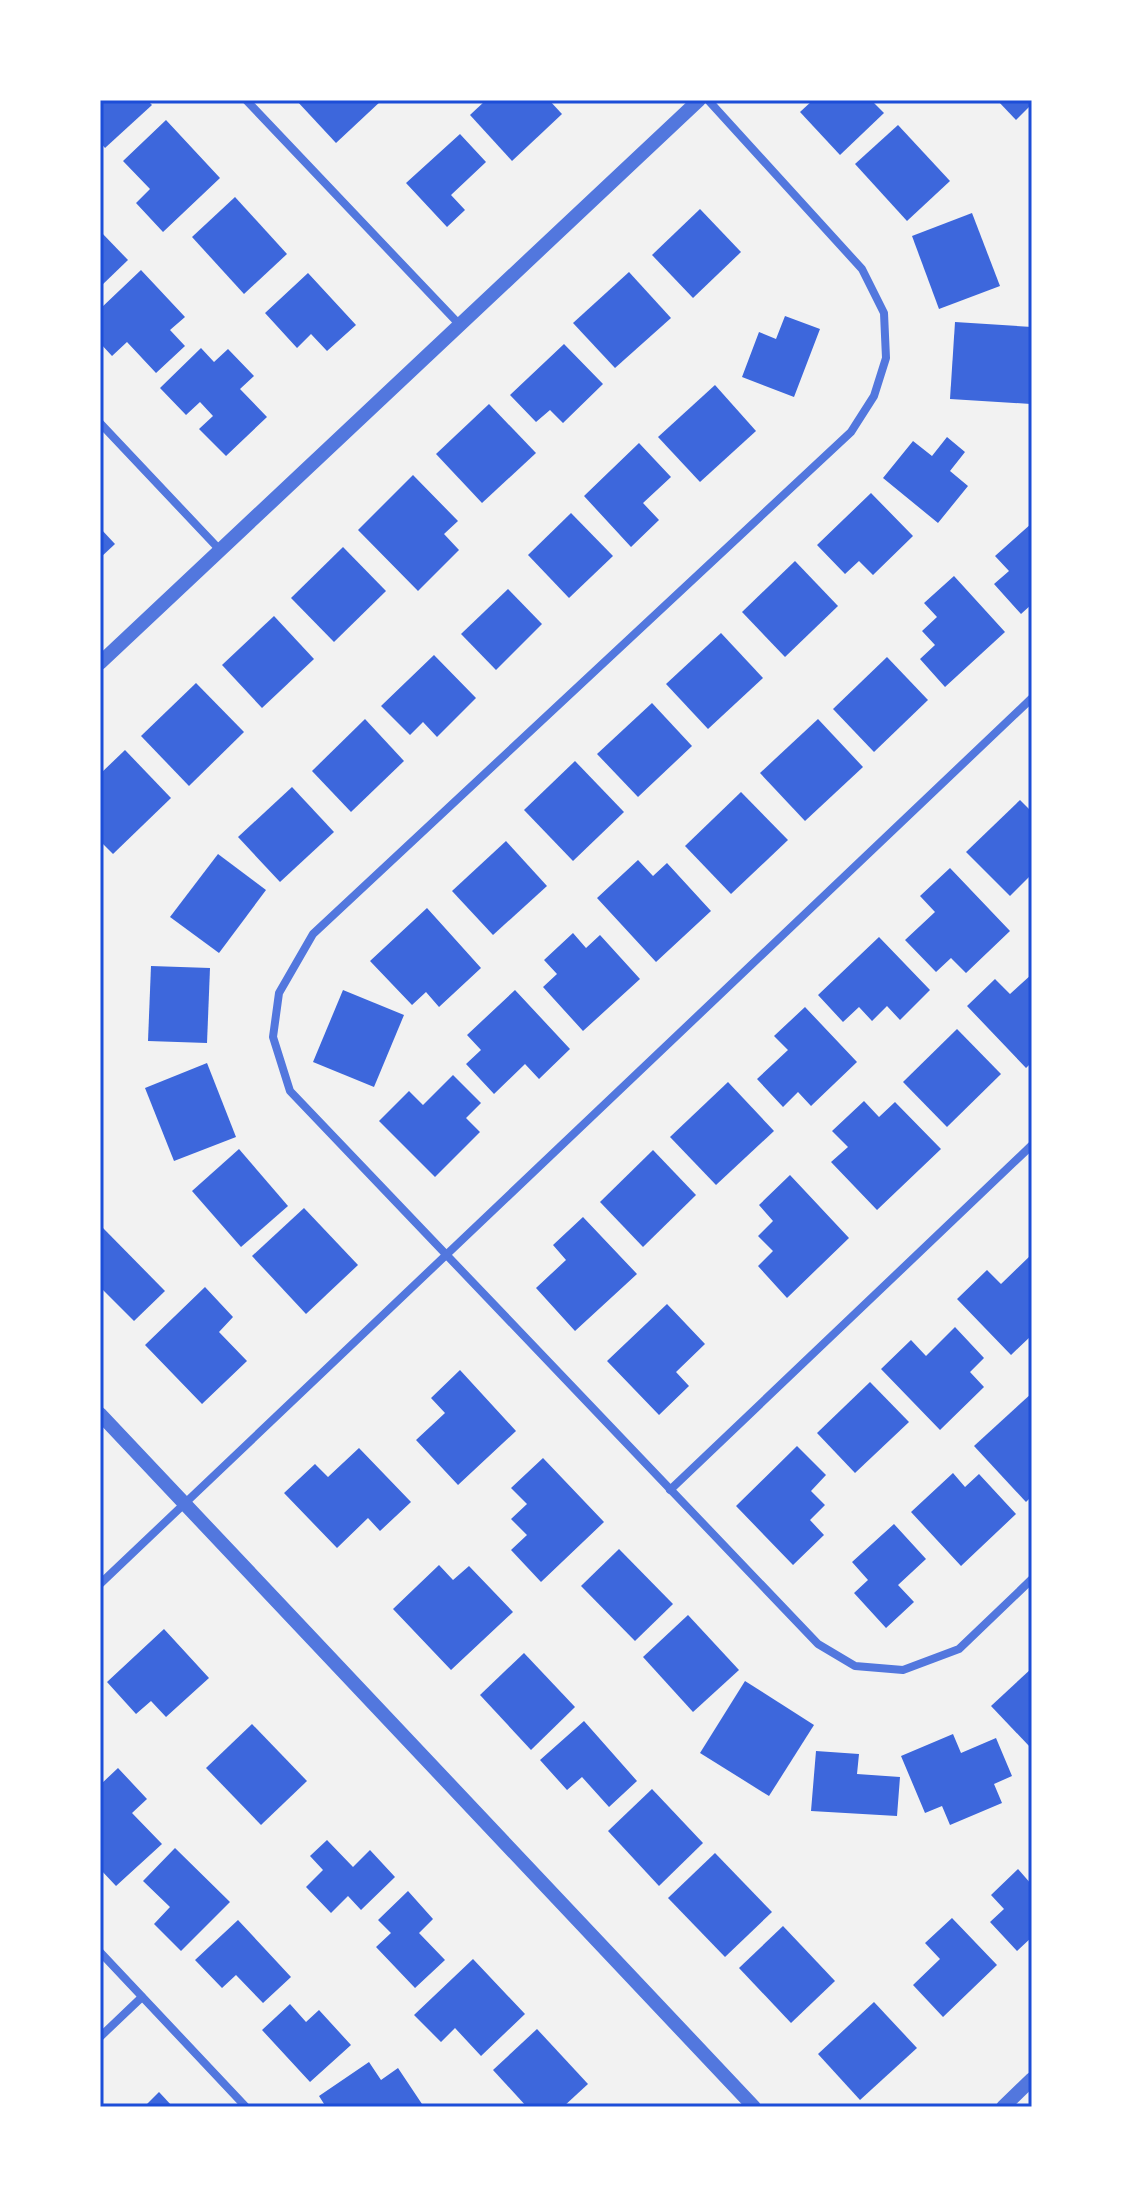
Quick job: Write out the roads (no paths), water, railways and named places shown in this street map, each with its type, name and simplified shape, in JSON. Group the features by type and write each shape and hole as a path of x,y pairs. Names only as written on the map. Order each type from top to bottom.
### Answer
{"street":[{"path":"246,100 458,323"},
{"path":"100,663 458,323 699,100"},
{"path":"708,100 862,269 884,313 886,358 874,396 851,432 313,934 279,993 273,1037 290,1091 818,1644 855,1666 903,1670 959,1649 1032,1579"},
{"path":"100,423 219,549"},
{"path":"100,1584 1032,698"},
{"path":"670,1490 1032,1145"},
{"path":"100,1414 754,2107"},
{"path":"100,1952 246,2107"},
{"path":"100,2037 142,1997"},
{"path":"1003,2107 1032,2079"}]}
